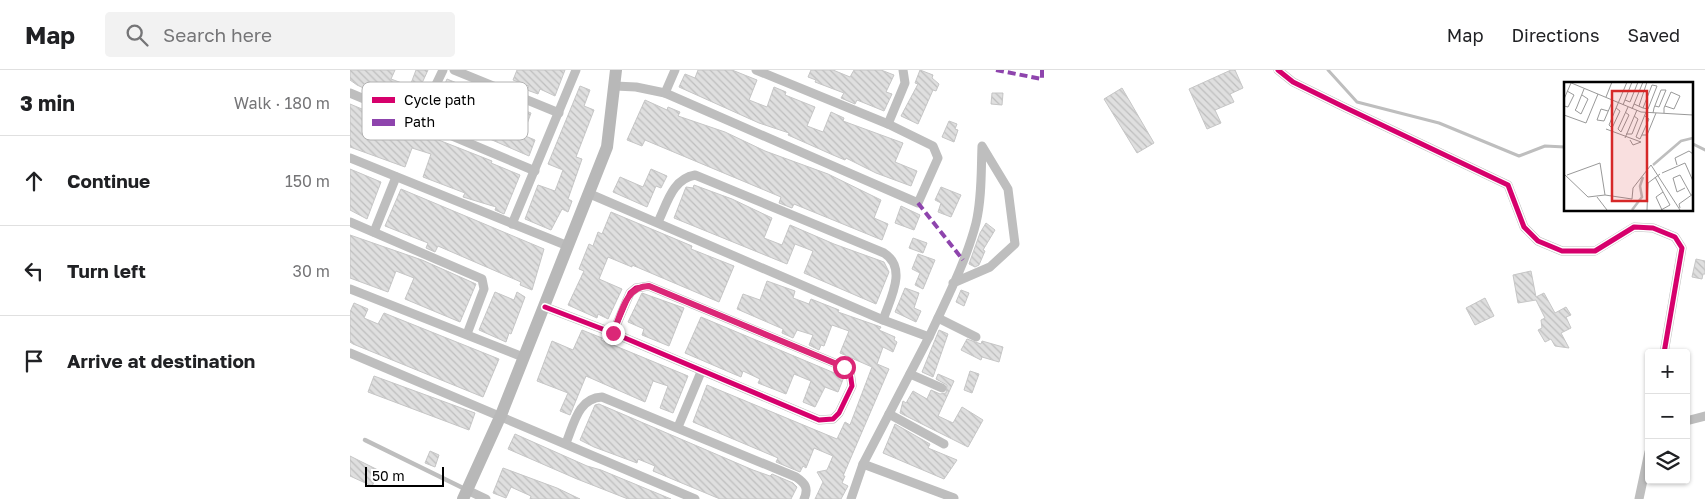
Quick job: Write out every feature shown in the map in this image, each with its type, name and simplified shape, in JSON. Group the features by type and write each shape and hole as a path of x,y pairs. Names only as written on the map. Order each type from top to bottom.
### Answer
{"street":[{"path":"437,82 443,70"},
{"path":"454,70 483,82"},
{"path":"512,224 576,70"},
{"path":"486,499 465,495 501,415 590,194 606,147 616,70"},
{"path":"666,93 675,70"},
{"path":"615,86 636,87 666,93 918,203 938,158 937,151 928,142 756,70"},
{"path":"888,124 905,83 903,70"},
{"path":"1278,70 1293,82 1508,185 1524,226 1538,241 1562,252 1595,251 1634,227 1653,228 1675,237 1682,248 1665,349"},
{"path":"350,92 362,97"},
{"path":"528,101 559,114"},
{"path":"461,140 535,171"},
{"path":"851,499 863,464 938,318 976,223 980,199 982,146 1008,189 1015,244 990,267 953,283"},
{"path":"350,158 568,246"},
{"path":"658,222 676,185 681,180 695,175 884,253 895,262 897,270 883,320"},
{"path":"374,232 396,177"},
{"path":"590,194 883,320 928,336"},
{"path":"350,222 482,280 484,289 467,334"},
{"path":"545,307 613,333 701,372 818,420 826,421 833,419 839,413 852,386 850,372 844,367 649,286 642,286 630,292 613,333"},
{"path":"350,289 467,334 523,358"},
{"path":"938,318 976,337"},
{"path":"350,353 501,415 695,499"},
{"path":"678,428 701,372"},
{"path":"910,374 942,388"},
{"path":"566,443 582,404 593,398 602,397 796,477 805,485 807,492 804,499"},
{"path":"889,414 944,444"},
{"path":"1690,420 1705,416"},
{"path":"863,464 954,498"},
{"path":"1639,499 1645,471"}],"lane":[{"path":"365,440 465,495"}],"building":[{"path":"350,70 395,70 391,79 399,82 362,82 362,87 350,80"},
{"path":"416,70 428,70 423,82 412,82"},
{"path":"517,70 565,70 555,96 540,89 538,94 528,90 528,82 513,80"},
{"path":"698,70 732,70 757,80 749,100 767,107 774,87 786,92 785,95 815,107 807,126 823,132 831,112 844,118 843,121 903,143 895,162 917,171 911,186 876,173 846,158 845,160 833,155 788,135 789,133 759,123 679,87 685,74 695,78"},
{"path":"811,70 833,70 850,77 854,70 881,70 894,75 886,92 892,94 884,111 857,100 855,104 841,98 844,93 815,82 816,80 808,77"},
{"path":"920,70 933,75 932,78 939,84 936,91 933,90 918,124 901,116 918,84 915,83"},
{"path":"1231,70 1235,70 1243,88 1230,94 1234,102 1215,110 1221,123 1207,129 1189,89"},
{"path":"580,86 590,90 584,106 594,110 576,157 582,159 568,199 572,201 568,212 562,209 551,230 525,219 538,185 555,191 563,170 548,164"},
{"path":"1122,88 1154,143 1137,153 1104,99"},
{"path":"992,93 1003,93 1002,105 991,104"},
{"path":"645,100 667,110 668,107 680,112 678,116 725,132 765,151 828,174 881,200 874,218 888,224 882,240 794,204 792,208 779,203 781,197 645,140 642,146 627,140"},
{"path":"350,104 362,109 362,140 439,140 492,161 491,163 520,175 504,214 495,210 496,207 463,197 465,193 423,177 431,154 412,148 405,167 350,147"},
{"path":"949,121 957,124 955,129 958,130 954,142 942,137"},
{"path":"528,137 535,140 529,156 492,140 528,140"},
{"path":"350,169 381,182 367,219 350,210"},
{"path":"651,169 667,176 661,188 656,186 647,207 613,192 620,177 643,187"},
{"path":"694,185 732,199 772,218 764,238 782,245 790,225 834,244 884,262 889,272 876,304 804,273 813,251 795,244 787,264 674,218 686,187 693,188"},
{"path":"941,187 961,195 951,217 938,212 941,203 935,200"},
{"path":"401,189 544,249 532,290 520,285 521,282 438,246 435,252 426,248 428,243 385,226"},
{"path":"901,206 920,215 914,230 895,223"},
{"path":"611,212 692,246 691,249 734,266 719,302 632,265 632,267 608,257 599,279 622,289 608,319 598,314 597,318 568,305 584,271 579,269 589,244 593,246 598,232 602,234"},
{"path":"986,223 995,230 983,250 985,251 979,265 975,267 969,264 980,233"},
{"path":"350,235 422,260 476,284 460,322 405,299 414,278 396,271 388,292 350,278"},
{"path":"913,238 927,243 923,253 909,248"},
{"path":"918,254 935,260 923,289 915,285 920,273 912,269"},
{"path":"1696,259 1705,261 1705,274 1703,274 1702,279 1692,277"},
{"path":"1531,271 1536,297 1544,293 1555,313 1566,307 1571,315 1566,317 1571,328 1561,333 1569,348 1555,346 1551,339 1545,342 1538,330 1542,328 1541,320 1545,318 1536,300 1518,303 1513,275"},
{"path":"767,281 795,291 793,298 809,304 811,299 839,310 838,312 881,327 879,330 895,337 894,340 897,342 893,352 883,347 877,364 889,369 843,476 845,476 842,483 848,486 841,499 815,499 823,482 817,472 827,470 833,456 814,448 806,468 803,466 800,472 776,462 778,458 693,422 707,385 837,439 845,422 850,425 872,367 840,353 849,331 832,325 824,346 821,345 819,350 809,345 813,335 797,330 793,338 782,333 783,329 737,309 743,294 760,300"},
{"path":"905,288 919,293 914,308 921,311 916,322 895,312"},
{"path":"961,290 969,293 964,306 956,302"},
{"path":"495,292 514,300 517,292 525,297 506,342 479,330"},
{"path":"642,293 684,308 669,346 642,335 644,329 628,322"},
{"path":"1485,298 1494,316 1475,325 1466,308"},
{"path":"354,303 368,309 364,318 378,324 384,313 499,359 483,397 350,342 350,312"},
{"path":"701,317 844,377 838,392 825,387 815,407 803,402 811,381 794,374 786,394 758,383 760,379 743,371 741,377 685,353"},
{"path":"582,330 602,338 601,340 688,376 673,413 660,408 668,386 653,381 645,402 586,376 570,415 560,411 568,393 537,381 552,341 573,350"},
{"path":"939,330 948,334 933,377 922,372"},
{"path":"967,339 981,344 982,341 1003,347 999,362 982,357 981,360 961,350"},
{"path":"970,371 979,374 972,393 964,390"},
{"path":"938,374 954,381 938,416 953,423 962,407 983,420 968,447 900,413 903,401 906,403 913,391 927,399 931,390 940,394 946,393 947,385 936,379"},
{"path":"374,376 475,413 469,430 368,392"},
{"path":"599,404 753,470 770,476 772,474 793,483 797,487 791,499 720,499 653,471 655,466 638,459 637,463 594,447 580,440 595,405"},
{"path":"895,424 930,444 928,448 957,460 944,479 883,453"},
{"path":"515,434 587,466 671,499 628,499 577,479 508,449"},
{"path":"430,451 439,455 435,467 425,463"},
{"path":"350,456 380,471 372,486 350,476"},
{"path":"503,468 557,488 580,499 530,499 531,496 511,487 506,498 493,493"}],"waterway":[{"path":"1328,70 1357,102 1439,123 1519,156 1545,146 1564,147"},
{"path":"1692,144 1705,150"}],"marked path":[{"path":"996,70 1042,79 1042,70"},
{"path":"918,203 963,260"}],"cycle path":[{"path":"1278,70 1293,82 1508,185 1524,227 1538,241 1562,251 1595,251 1634,227 1653,228 1675,237 1682,248 1665,349"},
{"path":"545,307 613,333 819,420 833,419 839,413 852,386 850,372 844,367 649,286 636,288 630,293 613,333"}],"route":[{"path":"613,333 630,292 642,286 649,286 844,367"}]}
